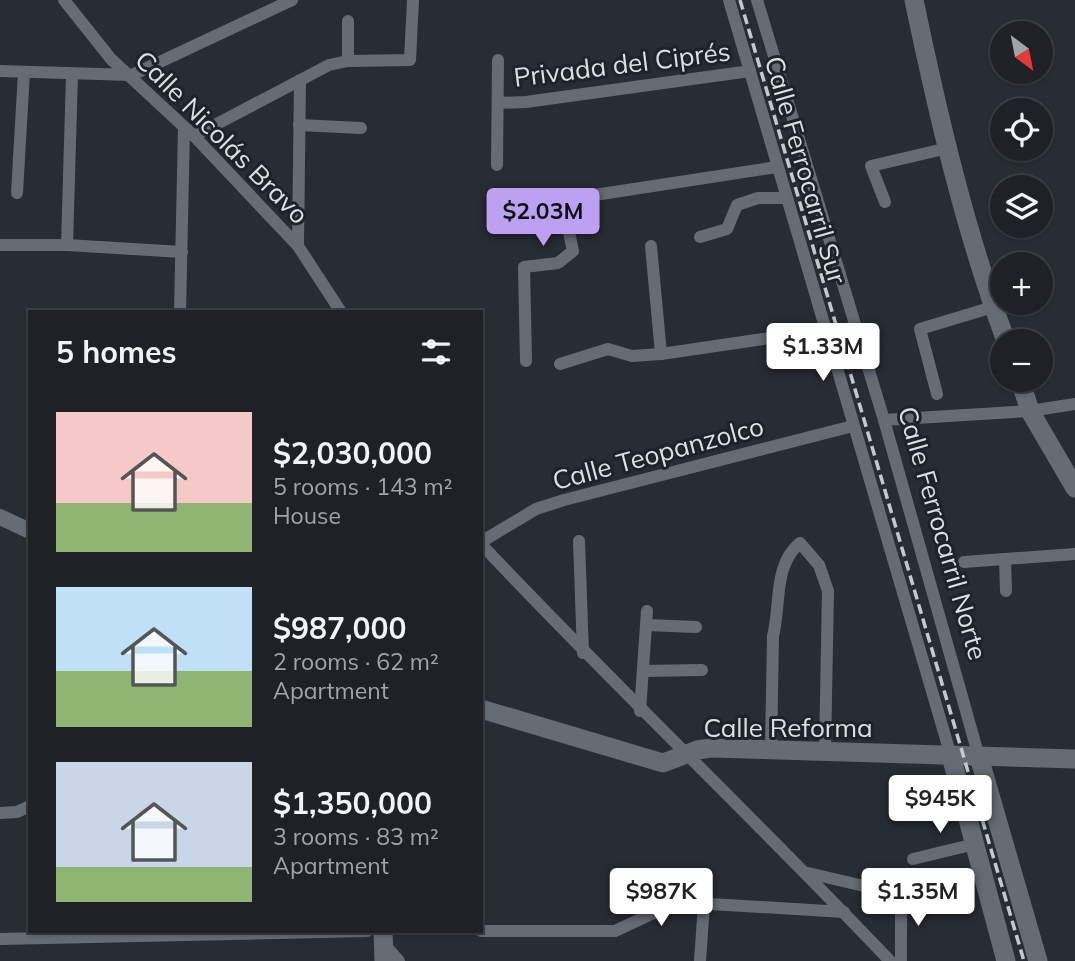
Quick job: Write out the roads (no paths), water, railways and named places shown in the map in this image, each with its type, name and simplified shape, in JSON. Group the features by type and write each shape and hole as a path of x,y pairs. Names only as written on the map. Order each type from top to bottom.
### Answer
{"main road":[{"path":"914,0 948,148 990,296"},
{"path":"1024,392 1030,411 1075,488"},
{"name":"Calle Reforma","path":"483,710 663,763 711,748 1075,759"},
{"name":"Calle Ferrocarril Sur","path":"951,756 1006,961"},
{"name":"Calle Ferrocarril Norte","path":"979,757 1038,961"}],"street":[{"name":"Calle Nicolás Bravo","path":"64,0 111,59 132,75 298,246 340,310"},
{"path":"0,71 132,75 292,0"},
{"path":"180,310 189,132 329,65 348,61 406,62 411,57 412,0"},
{"name":"Calle Ferrocarril Sur","path":"729,0 951,756"},
{"name":"Calle Ferrocarril Norte","path":"757,0 884,419 979,757"},
{"path":"348,21 348,61"},
{"path":"497,165 498,60"},
{"name":"Privada del Ciprés","path":"499,103 526,102 750,71"},
{"path":"17,193 24,72"},
{"path":"67,244 72,74"},
{"path":"298,246 300,80"},
{"path":"299,125 361,128"},
{"path":"885,202 871,166 948,148"},
{"path":"506,203 562,200 777,167"},
{"path":"700,237 727,229 737,205 748,199 786,198"},
{"path":"526,361 524,267 558,262 573,251 562,200"},
{"path":"0,245 67,244 182,252"},
{"path":"650,246 661,354"},
{"path":"937,394 920,330 990,308"},
{"path":"560,364 608,349 632,356 661,354 825,330"},
{"path":"884,419 1030,411 1075,404"},
{"name":"Calle Teopanzolco","path":"483,542 536,509 564,499 853,426"},
{"path":"0,517 28,530"},
{"path":"579,541 583,653"},
{"path":"771,750 773,636 780,576 787,558 800,542 819,565 828,591 825,752"},
{"path":"483,545 583,653 807,873 890,961"},
{"path":"964,562 1075,554"},
{"path":"1005,559 1006,591"},
{"path":"640,710 647,611"},
{"path":"646,625 696,627"},
{"path":"643,671 702,670"},
{"path":"0,813 17,812 28,807"},
{"path":"913,859 975,844"},
{"path":"807,873 894,893 901,897 901,961"},
{"path":"483,931 615,931 677,902 844,912"},
{"path":"700,961 704,904"},
{"path":"0,939 145,933"},
{"path":"384,945 399,961"}],"railway":[{"path":"740,0 1024,961"}]}
